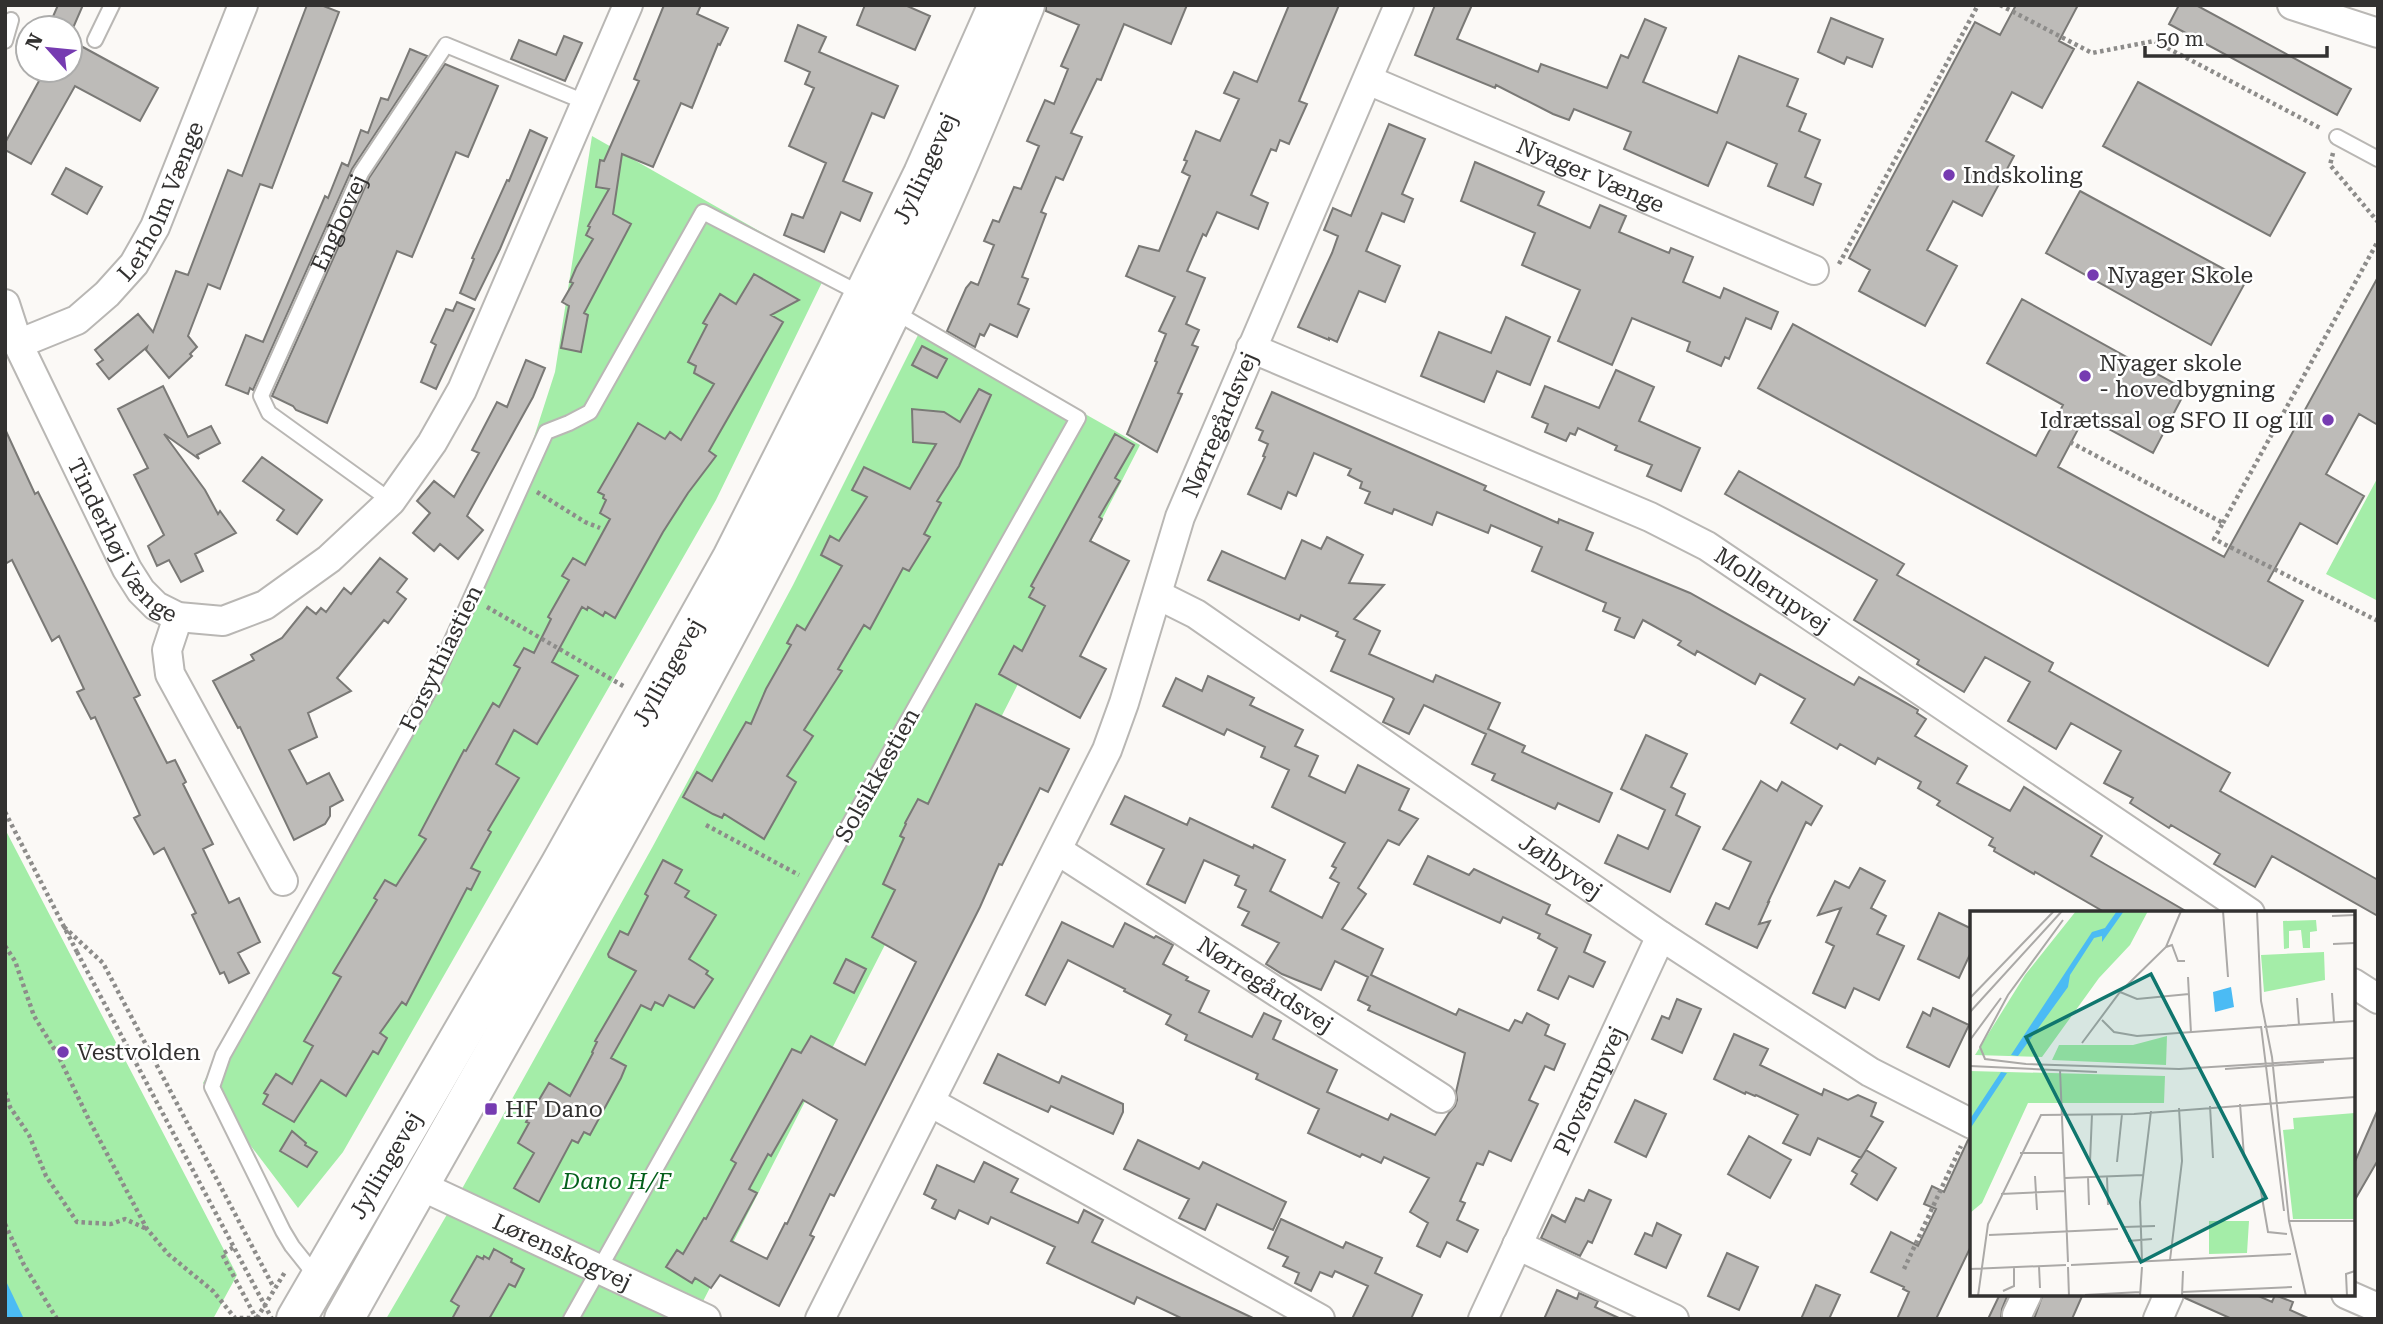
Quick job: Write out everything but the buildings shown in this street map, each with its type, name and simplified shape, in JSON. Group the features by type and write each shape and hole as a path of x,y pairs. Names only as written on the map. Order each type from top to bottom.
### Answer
{"street":[{"path":"178,617 223,621 265,605 330,559 390,502 432,443 462,390 628,5"},
{"name":"Jyllingevej","path":"344,1319 706,675 790,516 878,303 923,174 998,5"},
{"name":"Jyllingevej","path":"296,1319 328,1280 348,1230 547,889 738,546 965,151 1025,5"},
{"name":"Nørregårdsvej","path":"820,1319 1107,750 1158,595 1180,517 1399,5"},
{"path":"2292,5 2378,33"},
{"name":"Lerholm Vænge","path":"18,344 77,320 107,295 134,264 155,228 237,7"},
{"name":"Nyager Vænge","path":"1368,80 1814,270"},
{"name":"Tinderhøj Vænge","path":"5,303 18,344 127,569 156,606 178,617 167,650 170,674 283,881"},
{"name":"Mollerupvej","path":"1251,348 1650,517 1707,546 2247,911"},
{"name":"Jølbyvej","path":"1158,595 1196,614 1661,936 1870,1072 1970,1123"},
{"name":"Nørregårdsvej","path":"1057,850 1441,1098"},
{"name":"Plovstrupvej","path":"1483,1319 1661,936"},
{"path":"2355,984 2378,999"},
{"path":"930,1102 1320,1319"},
{"name":"Lørenskogvej","path":"419,1185 706,1319"},
{"path":"1517,1245 1674,1319"},
{"path":"2158,1319 2168,1296"},
{"path":"2351,1296 2378,1308"}],"lane":[{"path":"95,40 112,5"},
{"path":"5,41 12,20"},
{"name":"Engbovej","path":"390,502 269,413 261,396 361,173 446,45 585,102"},
{"path":"2337,137 2378,159"},
{"name":"Forsythiastien","path":"328,1280 292,1246 212,1087 223,1055 429,691 546,432 590,412 703,212 878,303"},
{"name":"Solsikkestien","path":"570,1319 1078,418 878,303"}],"path":[{"path":"1814,270 1834,275 1979,5"},
{"path":"2000,5 2092,53 2154,41 2337,137 2330,165 2378,222"},
{"path":"2378,241 2214,539 2378,621"},
{"path":"2070,442 2224,523"},
{"path":"522,486 546,496 585,522 600,528"},
{"path":"471,598 652,703"},
{"path":"5,812 272,1319"},
{"path":"706,825 815,884"},
{"path":"64,927 103,963 274,1288 256,1318"},
{"path":"5,946 15,961 34,1016 58,1055 146,1229 169,1254 213,1291 235,1318 256,1318"},
{"path":"5,1092 10,1107 29,1135 46,1175 77,1222 111,1224 125,1219 146,1229"},
{"path":"1904,1269 1970,1126"},
{"path":"5,1224 24,1265 57,1319"},
{"path":"234,1247 222,1254 256,1318"}],"green space":[{"path":"592,136 828,270 716,500 343,1152 298,1208 203,1083 426,684 526,462 555,372"},
{"name":"Dano H/F","path":"924,323 1140,445 694,1319 386,1319 463,1187 653,846 793,585"},
{"path":"2378,477 2378,601 2326,574"},
{"name":"Vestvolden","path":"5,829 237,1275 213,1319 5,1319"}],"water":[{"path":"5,1279 24,1319 5,1319"}],"place":[{"name":"Indskoling","path":"1949,175"},
{"name":"Nyager Skole","path":"2093,275"},
{"name":"Nyager skole - hovedbygning","path":"2085,376"},
{"name":"Idrætssal og SFO II og III","path":"2328,420"},
{"name":"Vestvolden","path":"63,1052"},
{"name":"HF Dano","path":"491,1109"}]}
